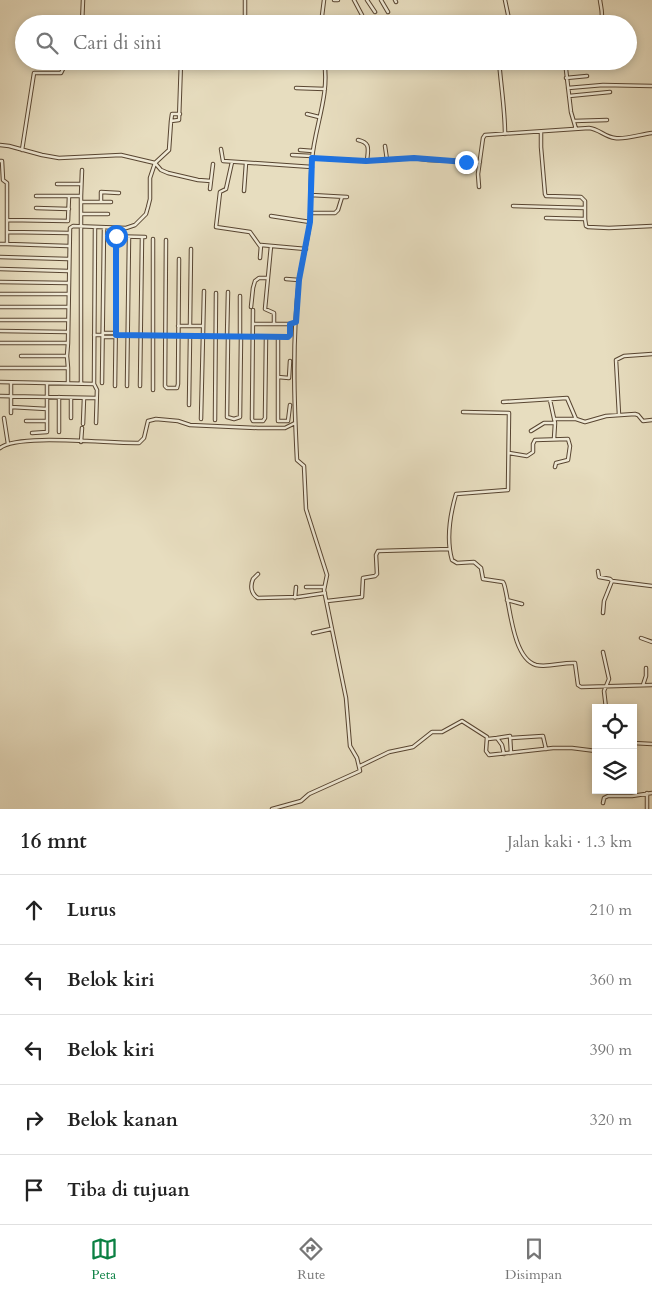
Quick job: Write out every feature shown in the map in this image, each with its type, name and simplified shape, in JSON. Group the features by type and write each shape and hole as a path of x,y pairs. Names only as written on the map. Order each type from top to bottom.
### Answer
{"street":[{"path":"82,15 83,0"},
{"path":"245,0 245,15"},
{"path":"322,15 324,0"},
{"path":"354,0 362,15"},
{"path":"367,0 375,12"},
{"path":"381,0 388,12"},
{"path":"505,0 508,15"},
{"path":"600,0 602,15"},
{"path":"22,150 34,73 62,73 63,70"},
{"path":"171,121 179,120 181,70"},
{"path":"272,809 300,801 309,794 360,771 357,758 350,746 346,698 324,587 327,582 327,575 306,509 304,469 297,460 295,423 296,322 299,280 310,222 312,157 325,89 326,70"},
{"path":"499,70 506,134"},
{"path":"565,70 576,129"},
{"path":"566,78 587,76"},
{"path":"568,88 603,85 652,86"},
{"path":"296,88 325,89"},
{"path":"569,96 610,92"},
{"path":"68,383 68,246 71,227 126,228 135,225 143,218 150,199 150,178 155,163 169,150 171,115 180,114"},
{"path":"307,114 319,117"},
{"path":"574,121 607,120"},
{"path":"479,187 484,135 596,129 617,139 652,133"},
{"path":"541,132 540,147 546,196 581,197 585,200 585,219 586,226 588,227 652,226"},
{"path":"358,140 365,142 367,145 367,161"},
{"path":"0,145 59,158 121,155 155,163 168,174 211,181"},
{"path":"385,146 387,160"},
{"path":"221,149 222,161 312,167"},
{"path":"300,150 313,151"},
{"path":"292,155 367,161 414,158 480,162"},
{"path":"0,161 2,164 3,180 7,183 7,244"},
{"path":"232,162 226,189 220,192 216,227 250,232 260,246 260,258"},
{"path":"244,191 246,163"},
{"path":"210,189 212,164"},
{"path":"80,383 82,170"},
{"path":"57,184 82,184"},
{"path":"100,202 101,192 119,193"},
{"path":"311,195 347,197"},
{"path":"36,196 81,196"},
{"path":"7,220 66,221 68,219 69,196"},
{"path":"310,214 335,213 338,210 342,197"},
{"path":"81,202 111,202"},
{"path":"513,206 585,208"},
{"path":"36,208 69,209"},
{"path":"81,214 108,214"},
{"path":"271,216 310,222"},
{"path":"546,218 585,219"},
{"path":"95,227 94,384 97,390 96,423"},
{"path":"102,383 104,229"},
{"path":"8,232 69,233"},
{"path":"104,236 143,237 140,386"},
{"path":"115,386 116,236"},
{"path":"127,386 129,236"},
{"path":"153,390 154,239"},
{"path":"166,240 165,386 172,390 177,388 178,384 179,259"},
{"path":"0,244 68,246"},
{"path":"260,246 306,249"},
{"path":"271,246 265,309 274,313 274,324"},
{"path":"190,326 191,249"},
{"path":"0,257 68,259"},
{"path":"0,269 68,270"},
{"path":"266,337 265,418 260,422 254,422 252,419 252,308 255,281 258,278 268,278"},
{"path":"286,279 299,280"},
{"path":"0,282 68,283"},
{"path":"201,419 204,291"},
{"path":"214,420 216,292"},
{"path":"228,292 227,417 234,419 240,417 240,296"},
{"path":"0,294 68,294"},
{"path":"0,307 68,307"},
{"path":"0,320 68,320"},
{"path":"253,324 290,324 296,322"},
{"path":"94,335 278,337 290,336 290,324"},
{"path":"178,326 204,326"},
{"path":"0,331 68,332"},
{"path":"189,405 190,337"},
{"path":"278,337 278,420 288,420 290,405"},
{"path":"0,344 68,343"},
{"path":"619,415 616,360 624,356 652,354"},
{"path":"21,356 67,356"},
{"path":"278,377 289,378 290,361"},
{"path":"0,368 68,368"},
{"path":"0,382 94,384"},
{"path":"10,413 11,383"},
{"path":"32,433 46,433 47,383"},
{"path":"0,396 96,398"},
{"path":"59,432 60,397"},
{"path":"71,398 72,418"},
{"path":"83,424 84,398"},
{"path":"503,402 567,398 576,420"},
{"path":"550,400 554,419 554,439"},
{"path":"11,407 47,409"},
{"path":"463,412 508,412 508,490 459,492 456,494 449,549 454,562 474,562 481,568 483,579 503,582 506,586 515,636 527,659 538,665 574,663 578,686 582,687 652,685"},
{"path":"554,419 585,422 601,417 636,415 643,421 652,420"},
{"path":"4,418 8,444"},
{"path":"0,448 8,444 48,439 82,442 139,443 144,438 148,421 156,419 178,421 190,425 258,428 285,428 295,423"},
{"path":"26,421 47,421"},
{"path":"535,422 539,425"},
{"path":"531,431 544,423 554,423"},
{"path":"82,428 82,442"},
{"path":"509,454 530,456 533,452 534,441 567,439 570,441 568,460 558,462 555,467"},
{"path":"327,601 362,597 362,578 377,574 376,555 378,552 449,549"},
{"path":"598,571 599,578 610,579 612,582 652,586"},
{"path":"258,574 253,579 252,589 253,594 258,598 295,598 325,593"},
{"path":"603,613 604,601 612,582"},
{"path":"295,598 296,587"},
{"path":"306,588 324,587"},
{"path":"507,600 522,604"},
{"path":"313,633 331,629"},
{"path":"641,638 652,642"},
{"path":"603,652 609,679 604,691 606,704"},
{"path":"643,685 646,668"},
{"path":"359,766 389,752 413,747 432,732 442,732 462,722 488,739 509,736 511,738 542,736 546,749"},
{"path":"497,738 502,744 504,754"},
{"path":"510,753 511,738"},
{"path":"488,739 486,745 487,754 572,748 592,750"},
{"path":"637,744 652,744"},
{"path":"647,793 647,809"},
{"path":"603,803 604,798 608,796 632,796 652,793"}],"route":[{"path":"116,236 116,335 288,337 290,336 290,324 296,322 299,280 310,222 312,158 366,161 414,158 466,162"}]}
